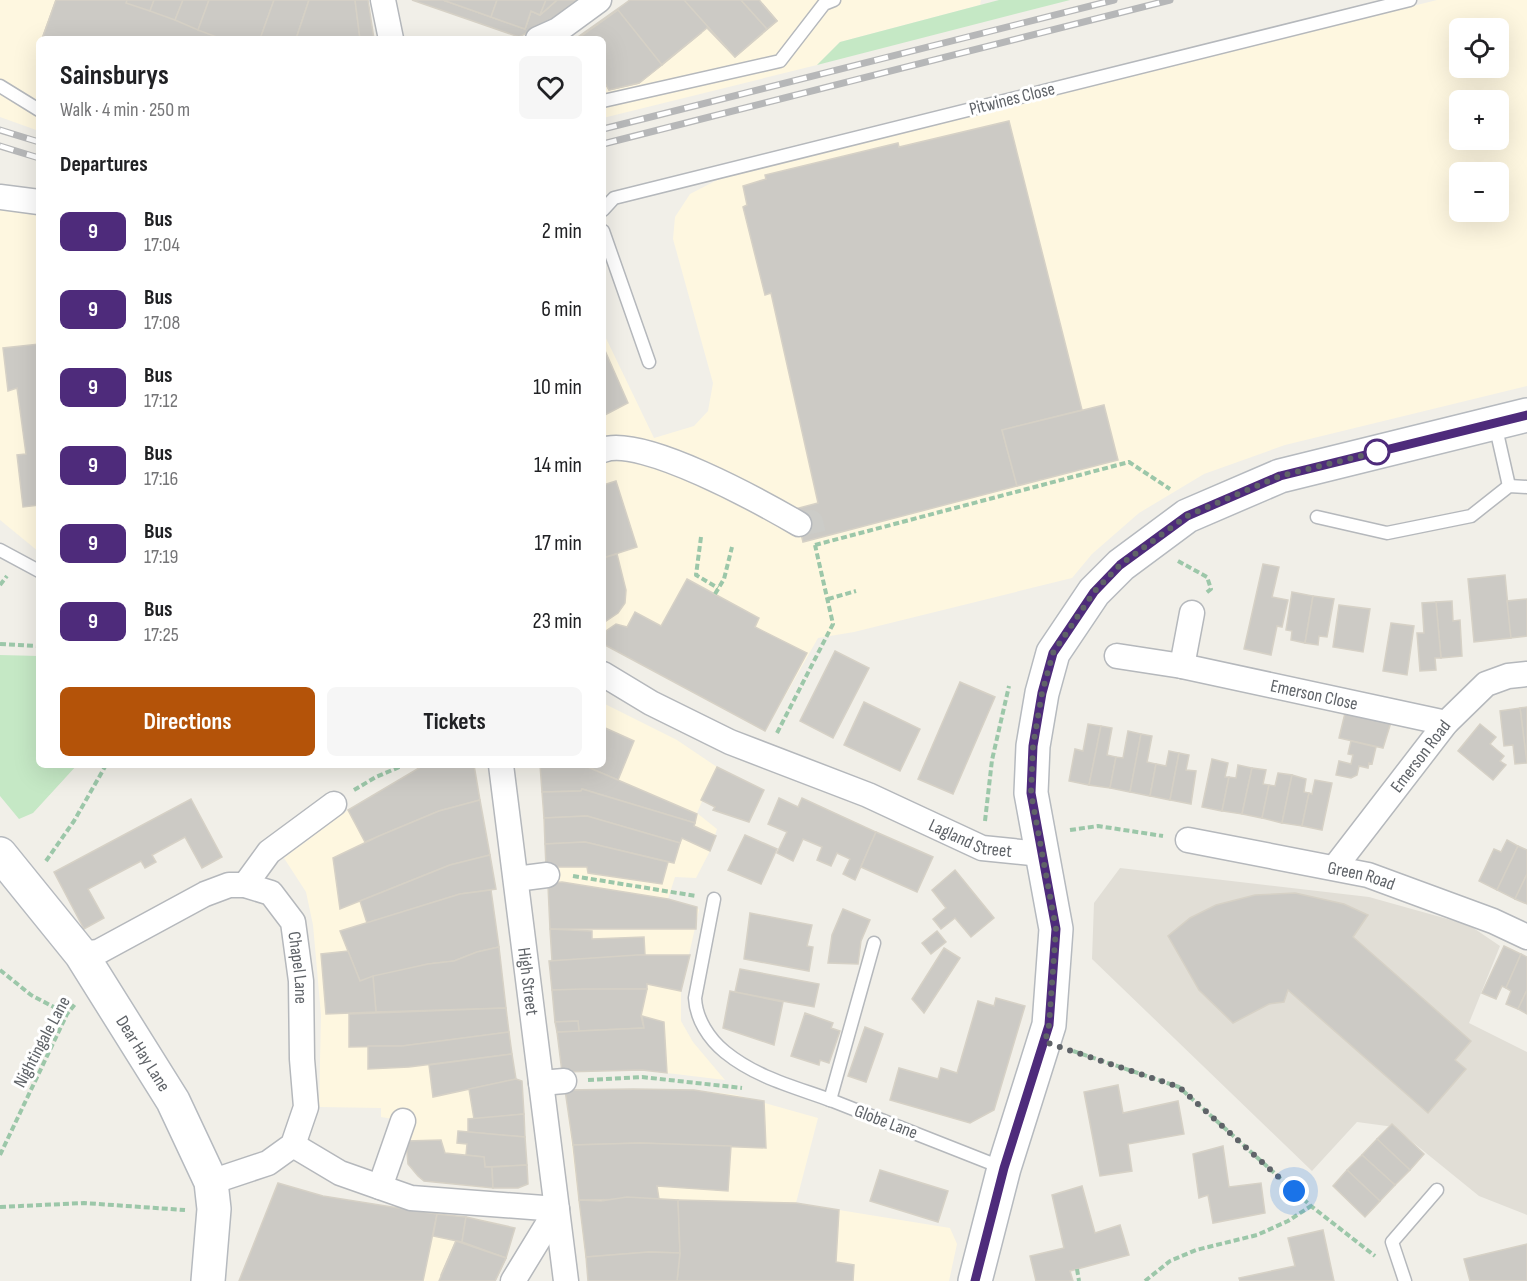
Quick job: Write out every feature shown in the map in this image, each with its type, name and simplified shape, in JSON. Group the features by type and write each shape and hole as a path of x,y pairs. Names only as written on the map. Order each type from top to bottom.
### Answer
{"street":[{"path":"383,0 390,36"},
{"path":"545,36 558,30 599,0"},
{"path":"0,197 36,202"},
{"path":"975,1281 1004,1168 1049,1025 1056,929 1031,793 1033,746 1042,693 1053,653 1094,592 1120,565 1187,516 1280,476 1527,415"},
{"path":"606,449 613,446 661,458 743,491 807,532"},
{"path":"1182,666 1192,613"},
{"name":"Emerson Close","path":"1116,656 1182,666 1446,723"},
{"name":"Emerson Road","path":"1335,867 1446,723 1486,684 1508,676 1527,674"},
{"name":"Lagland Street","path":"606,676 651,703 730,742 868,795 982,848 1041,854"},
{"name":"High Street","path":"501,768 516,879 553,1082 557,1209 567,1281"},
{"path":"245,885 269,852 334,804"},
{"name":"Green Road","path":"1188,840 1368,875 1493,921 1527,937"},
{"name":"Dear Hay Lane","path":"0,854 89,966 173,1101 213,1196 208,1281"},
{"path":"516,879 547,875"},
{"name":"Chapel Lane","path":"89,966 98,952 205,894 229,885 245,885 271,893 293,922 301,981 306,1107 293,1145"},
{"path":"380,1187 403,1121"},
{"path":"213,1196 268,1164 293,1145 340,1173 411,1198 557,1209 513,1281"}],"lane":[{"path":"606,100 780,61 824,4 834,0"},
{"name":"Pitwines Close","path":"606,207 614,198 1410,0"},
{"path":"0,86 36,108"},
{"path":"606,240 649,362"},
{"path":"1494,423 1509,486"},
{"path":"1317,518 1387,533 1471,516 1509,486 1527,487"},
{"path":"0,550 36,569"},
{"name":"Globe Lane","path":"714,899 695,998 695,1010 710,1037 724,1051 767,1078 1004,1168"},
{"path":"830,1100 874,943"},
{"path":"1403,1278 1392,1242 1437,1190"}],"path":[{"path":"815,546 1129,462 1173,490"},
{"path":"765,755 833,624 815,546 807,532"},
{"path":"701,537 696,575 718,588"},
{"path":"1152,542 1179,562 1207,577 1211,589 1190,607 1192,613"},
{"path":"715,594 724,579 732,547"},
{"path":"828,599 856,591"},
{"path":"0,644 36,646"},
{"path":"44,866 104,768"},
{"path":"334,804 376,777 397,768"},
{"path":"1041,854 1068,831 1098,826 1188,840"},
{"path":"547,875 585,877 714,899"},
{"name":"Nightingale Lane","path":"0,1155 89,966"},
{"path":"0,970 31,995 67,1014"},
{"path":"1045,1042 1179,1087 1311,1206 1403,1278"},
{"path":"553,1082 642,1077 739,1089 767,1078"},
{"path":"0,1207 84,1203 168,1210 213,1196"},
{"path":"1145,1281 1170,1261 1196,1250 1257,1234 1288,1221 1311,1206"},
{"path":"1077,1269 1079,1281"}],"shaded area":[{"path":"0,0 355,0 360,36 36,36 36,130 0,117"},
{"path":"630,0 981,0 980,5 840,42 817,65 606,117 606,36 579,36"},
{"path":"1437,0 1527,0 1527,386 1285,445 1204,474 1139,513 1092,554 1072,578 854,632 818,638 765,731 606,646 606,338 654,438 694,426 708,411 713,383 673,239 675,217 690,194 721,178"},
{"path":"0,209 36,215 36,550 0,520"},
{"path":"606,704 677,740 717,767 697,813 717,829 710,851 696,878 675,877 668,899 697,907 699,910 681,991 681,1021 693,1042 725,1080 642,1070 562,1072 549,961 552,960 540,768 606,768"},
{"path":"419,768 475,768 496,889 491,890 516,1079 522,1081 528,1184 518,1188 486,1188 424,1181 408,1164 406,1141 411,1122 381,1117 381,1108 319,1107 321,1015 313,925 306,892 284,858 348,810"},
{"path":"1120,868 1369,897 1469,925 1500,946 1469,1023 1527,1052 1527,1215 1479,1196 1394,1127 1357,1122 1312,1171 1092,959 1094,903"},
{"path":"565,1090 694,1090 736,1095 818,1118 796,1203 950,1228 957,1244 949,1281 588,1281"},
{"path":"437,1214 480,1219 515,1228 495,1281 423,1281"}],"green space":[{"path":"999,0 1070,0 817,65 840,42"},
{"path":"0,655 36,656 36,768 74,768 33,813 19,819 0,796"}],"building":[{"path":"56,0 355,0 360,36 43,36"},
{"path":"56,0 355,0 360,36 43,36"},
{"path":"127,0 154,0 150,11 126,3"},
{"path":"154,0 183,0 175,20 150,11"},
{"path":"183,0 209,0 198,30 175,20"},
{"path":"209,0 274,0 261,36 214,36 198,30"},
{"path":"274,0 309,0 297,36 261,36"},
{"path":"309,0 355,0 360,36 297,36"},
{"path":"355,0 368,0 374,36 360,36"},
{"path":"412,0 443,0 525,29 531,11 540,15 557,0 577,0 546,23 521,36"},
{"path":"443,0 557,0 540,15 531,11 525,29"},
{"path":"443,0 497,0 491,17"},
{"path":"497,0 546,0 540,15 531,11 525,29 491,17"},
{"path":"546,0 557,0 540,15"},
{"path":"630,0 673,0 701,33 662,65 618,10"},
{"path":"630,0 759,0 777,21 735,57 707,28 639,83 609,90 606,85 606,36 579,36"},
{"path":"684,0 741,0 767,29 735,57"},
{"path":"741,0 759,0 777,21 767,29"},
{"path":"618,10 662,65 639,83 609,90 606,84 606,36 581,36"},
{"path":"1009,121 1082,410 1002,430 1017,486 803,542 795,509 818,503 771,293 765,295 743,207 747,205 743,186 766,179 765,175 898,143 899,147"},
{"path":"36,344 36,505 23,507 17,455 26,454 17,388 8,391 3,348"},
{"path":"606,353 628,403 606,414"},
{"path":"1104,405 1118,460 1017,486 1002,430"},
{"path":"616,481 637,547 606,557 606,484"},
{"path":"617,554 626,590 625,603 618,613 606,621 606,557"},
{"path":"1263,564 1279,567 1272,597 1288,600 1282,627 1277,626 1271,655 1244,649"},
{"path":"1505,575 1511,638 1474,642 1468,579"},
{"path":"687,579 759,618 755,627 807,653 765,731 606,646 606,631 616,624 627,627 635,612 661,626"},
{"path":"1292,592 1313,596 1305,643 1291,640 1292,631 1286,630"},
{"path":"1313,596 1334,599 1327,637 1319,636 1318,645 1305,643"},
{"path":"1527,599 1527,636 1511,638 1507,601"},
{"path":"1452,601 1453,621 1460,620 1462,656 1441,658 1436,602"},
{"path":"1436,602 1441,658 1435,658 1436,670 1420,671 1417,633 1424,633 1422,603"},
{"path":"1339,605 1370,609 1363,652 1333,647"},
{"path":"1391,623 1414,626 1407,675 1383,671"},
{"path":"835,651 869,668 833,738 800,721"},
{"path":"960,682 995,697 953,794 918,779"},
{"path":"864,702 920,729 900,771 844,745"},
{"path":"1527,707 1527,763 1520,708"},
{"path":"1520,708 1527,763 1515,764 1513,745 1504,746 1500,711"},
{"path":"1346,709 1392,719 1383,748 1339,738"},
{"path":"1088,724 1101,726 1089,785 1069,781 1075,749 1083,751"},
{"path":"1480,724 1496,737 1490,744 1504,756 1500,761 1506,765 1493,780 1458,751"},
{"path":"1101,726 1112,728 1107,755 1116,757 1110,788 1089,785"},
{"path":"606,728 634,741 618,780 590,768 606,768"},
{"path":"1128,731 1141,734 1130,792 1110,788 1116,757 1123,758"},
{"path":"1141,734 1152,736 1147,762 1156,764 1150,796 1130,792"},
{"path":"1351,741 1376,747 1372,764 1369,763 1368,768 1359,766 1357,775 1351,778 1336,775 1339,761 1351,764 1353,755 1348,754"},
{"path":"1169,751 1179,753 1170,800 1150,796 1156,764 1166,766"},
{"path":"1179,753 1189,755 1186,770 1196,771 1191,804 1170,800"},
{"path":"1212,759 1228,763 1225,777 1229,777 1222,811 1202,807"},
{"path":"1238,765 1252,768 1242,814 1222,811 1229,777 1236,778"},
{"path":"717,767 764,790 749,822 713,810 715,807 701,800"},
{"path":"419,768 475,768 480,800 439,811 365,842 348,810"},
{"path":"540,768 590,768 697,814 695,823 582,789 581,791 542,792"},
{"path":"1252,768 1266,770 1263,784 1269,785 1262,818 1242,814"},
{"path":"1278,773 1292,775 1282,823 1262,818 1269,785 1275,786"},
{"path":"1292,775 1306,779 1304,792 1309,793 1302,826 1282,823"},
{"path":"1315,780 1332,783 1322,830 1302,826 1309,793 1312,794"},
{"path":"582,789 695,823 694,826 716,836 710,851 682,838 680,843 587,816 544,818 542,792 581,791"},
{"path":"779,798 798,807 802,798 876,832 855,880 843,874 850,859 837,853 831,866 817,860 822,847 803,839 793,861 777,853 787,832 768,824"},
{"path":"191,799 222,857 202,868 185,837 152,855 156,862 145,868 141,861 88,889 104,918 84,929 54,872"},
{"path":"480,800 490,855 450,865 340,909 333,858 439,811"},
{"path":"587,816 680,843 674,863 585,842 545,844 544,818"},
{"path":"876,832 933,857 917,892 861,867"},
{"path":"745,835 777,849 761,884 728,870"},
{"path":"1507,840 1518,846 1497,890 1479,881 1494,849 1501,852"},
{"path":"585,842 668,862 662,884 588,873 587,867 546,867 545,844"},
{"path":"1518,846 1527,850 1527,874 1515,899 1497,890"},
{"path":"490,855 496,889 460,894 367,923 360,901 450,865"},
{"path":"955,870 994,918 971,937 955,918 941,929 933,919 946,908 932,890"},
{"path":"1527,874 1527,904 1515,899"},
{"path":"562,882 668,899 697,907 696,929 550,929 548,886 550,883"},
{"path":"491,890 499,947 454,961 428,964 360,981 340,931 460,894"},
{"path":"1295,893 1344,904 1368,915 1353,937 1471,1041 1455,1060 1466,1069 1428,1113 1288,990 1284,1002 1269,1004 1233,1023 1199,990 1168,936 1190,918 1216,905 1255,895"},
{"path":"843,909 870,920 861,941 858,964 828,963 832,935"},
{"path":"750,913 812,925 807,946 813,947 809,971 744,959"},
{"path":"550,929 592,931 592,939 644,937 645,955 552,961"},
{"path":"937,931 946,942 931,954 922,943"},
{"path":"1504,946 1521,954 1506,988 1502,986 1496,999 1482,993"},
{"path":"499,947 506,1008 376,1012 373,976 454,961"},
{"path":"944,948 960,958 924,1013 912,999"},
{"path":"348,951 360,981 373,976 376,1012 326,1014 321,954"},
{"path":"1521,954 1527,957 1527,990 1518,1009 1506,1004 1511,991 1506,988"},
{"path":"637,955 690,955 681,991 647,984 647,989 552,990 549,961"},
{"path":"740,969 819,984 814,1007 735,992"},
{"path":"647,989 641,1016 644,1028 579,1031 578,1021 555,1022 552,990"},
{"path":"1527,990 1527,1014 1518,1009"},
{"path":"730,991 783,1002 774,1045 723,1028"},
{"path":"996,998 1025,1006 994,1110 970,1123 890,1100 899,1068 938,1079 941,1068 957,1073 978,1001 994,1006"},
{"path":"506,1008 509,1032 402,1046 349,1047 349,1014"},
{"path":"805,1013 833,1023 831,1028 840,1031 829,1063 820,1060 819,1065 791,1056"},
{"path":"642,1016 664,1022 667,1073 642,1070 562,1072 557,1032 644,1028"},
{"path":"578,1021 579,1031 557,1032 555,1022"},
{"path":"865,1027 883,1034 866,1082 848,1076"},
{"path":"509,1032 512,1054 409,1067 368,1069 368,1046 402,1046"},
{"path":"512,1054 516,1079 433,1097 429,1065"},
{"path":"516,1079 522,1081 524,1114 474,1119 469,1089"},
{"path":"1118,1085 1123,1113 1178,1101 1184,1134 1128,1144 1132,1171 1100,1176 1084,1092"},
{"path":"565,1090 694,1090 764,1101 766,1148 640,1143 573,1145"},
{"path":"524,1114 525,1137 468,1132 468,1119"},
{"path":"1392,1124 1424,1154 1410,1170 1377,1139"},
{"path":"458,1131 525,1137 527,1165 485,1167 484,1157 466,1155 467,1144 457,1143"},
{"path":"1377,1139 1410,1170 1395,1185 1362,1155"},
{"path":"441,1140 445,1153 484,1157 485,1167 492,1167 493,1188 424,1181 418,1176 408,1164 406,1141"},
{"path":"640,1143 731,1146 728,1191 657,1186 659,1199 579,1200 573,1145"},
{"path":"1223,1146 1229,1187 1261,1183 1265,1213 1213,1223 1208,1195 1199,1198 1193,1154"},
{"path":"1362,1155 1395,1185 1380,1201 1347,1170"},
{"path":"527,1165 528,1184 518,1188 493,1188 492,1167"},
{"path":"880,1170 948,1191 938,1222 870,1201"},
{"path":"1347,1170 1380,1201 1365,1217 1333,1186"},
{"path":"278,1183 323,1196 437,1214 423,1281 239,1281"},
{"path":"1082,1186 1095,1233 1120,1225 1129,1255 1070,1271 1073,1281 1036,1281 1030,1256 1064,1248 1052,1195"},
{"path":"627,1197 678,1200 680,1253 649,1252 586,1257 579,1200 601,1201"},
{"path":"678,1200 796,1203 839,1210 836,1262 854,1265 853,1281 677,1281 680,1253"},
{"path":"437,1214 466,1217 462,1242 433,1236"},
{"path":"466,1217 515,1228 506,1258 462,1242"},
{"path":"1323,1230 1334,1281 1240,1281 1239,1278 1295,1266 1288,1238"},
{"path":"456,1241 506,1258 495,1281 456,1281 441,1275"},
{"path":"456,1241 506,1258 495,1281 439,1281"},
{"path":"1527,1244 1527,1281 1470,1281 1464,1259"},
{"path":"649,1252 680,1253 677,1281 588,1281 586,1257"}],"tunnel":[{"path":"799,524 811,522 815,539"}],"railway":[{"path":"606,128 1114,0"},
{"path":"606,143 1170,0"},
{"path":"0,130 36,141"},
{"path":"0,146 36,157"}],"bus line":[{"name":"9","path":"975,1281 1004,1168 1049,1025 1056,929 1031,793 1033,746 1042,693 1053,653 1094,592 1120,565 1187,516 1231,495 1280,476 1527,415"}],"route":[{"path":"1294,1191 1179,1087 1045,1042 1049,1025 1056,929 1031,793 1033,746 1042,693 1053,653 1094,592 1120,565 1187,516 1231,495 1280,476 1381,451 1377,452"}]}
